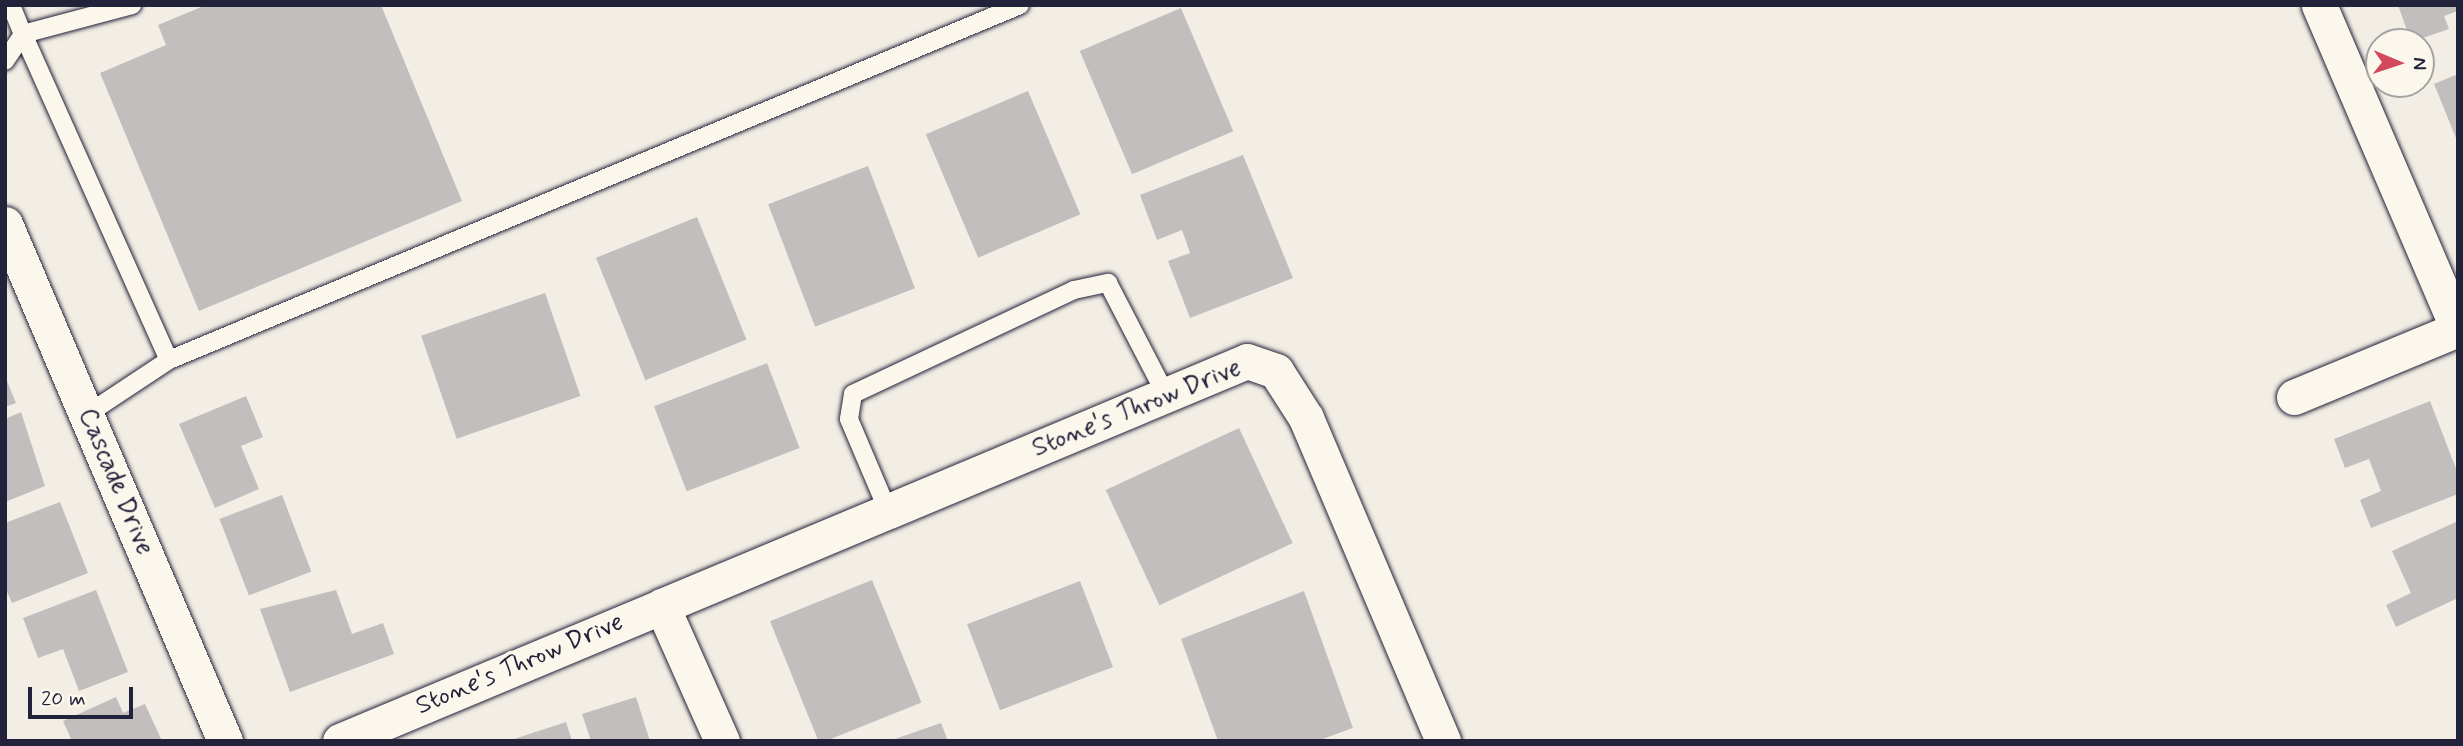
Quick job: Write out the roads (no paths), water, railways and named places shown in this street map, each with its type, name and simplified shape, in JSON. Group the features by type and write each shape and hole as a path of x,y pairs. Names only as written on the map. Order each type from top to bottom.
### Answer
{"street":[{"path":"2294,397 2458,329 2319,5"},
{"name":"Cascade Drive","path":"5,224 17,282 86,415 225,741"},
{"name":"Stone's Throw Drive","path":"340,741 1247,361 1276,371 1306,418 1443,741"},
{"path":"662,606 722,741"}],"lane":[{"path":"11,5 169,360"},
{"path":"5,61 23,34 132,5"},
{"path":"86,415 169,360 1020,5"},
{"path":"888,511 849,419 853,394 1074,290 1108,283 1166,395"}]}
